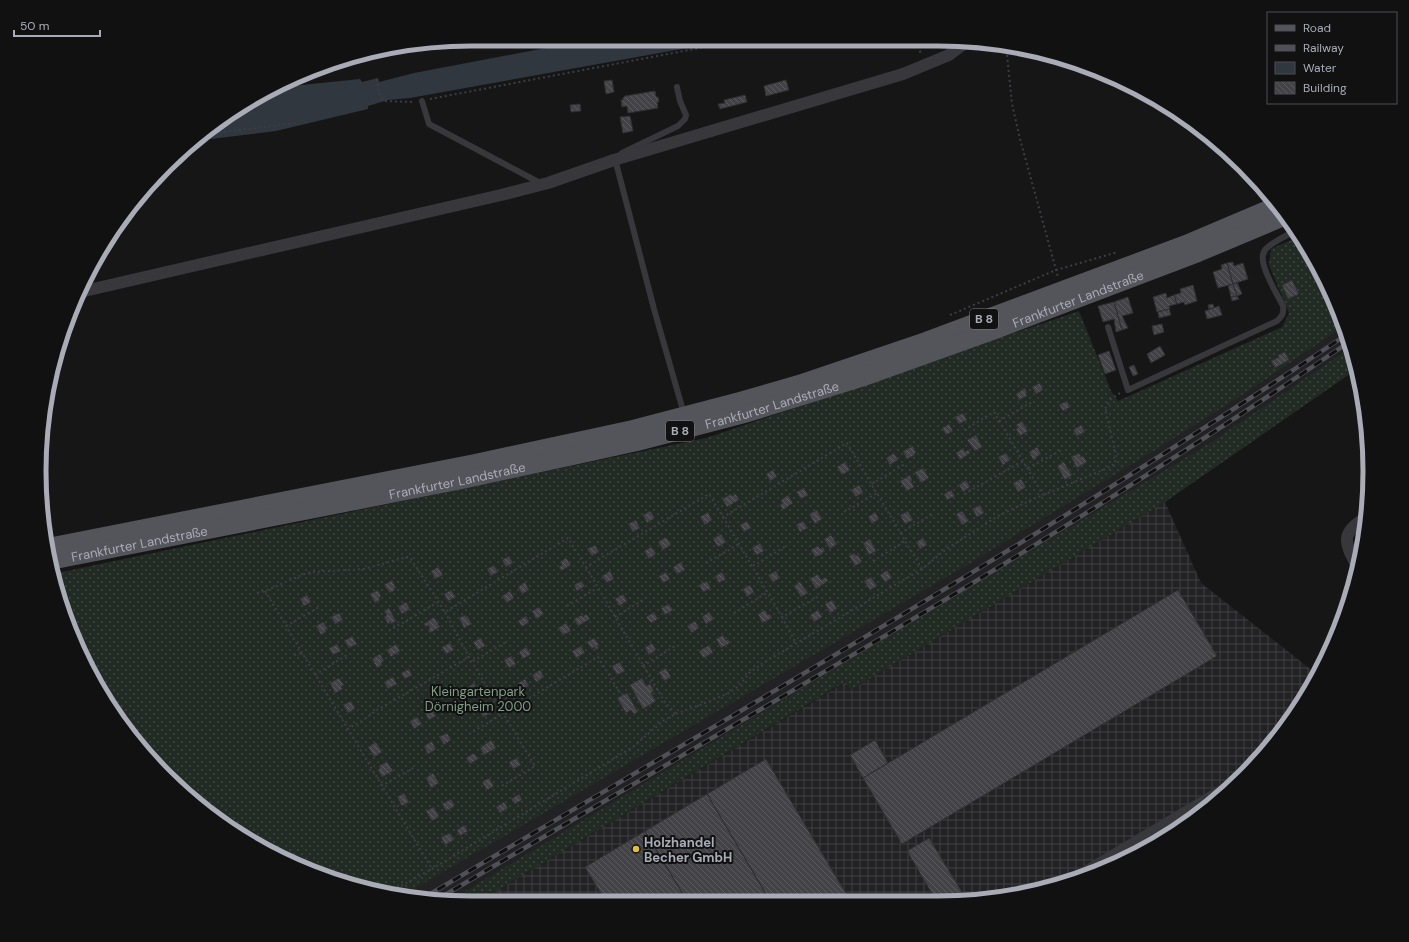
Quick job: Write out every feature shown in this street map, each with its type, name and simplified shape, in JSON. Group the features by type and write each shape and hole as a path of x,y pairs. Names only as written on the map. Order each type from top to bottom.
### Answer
{"main road":[{"name":"Frankfurter Landstraße","path":"53,546 482,462 604,436 799,384 860,364 1186,244 1272,208"},
{"name":"Frankfurter Landstraße","path":"55,560 454,481 587,453 645,440 748,413 861,378 954,345 1198,254 1280,219"}],"street":[{"path":"86,291 543,184 614,160 903,74 949,55 960,47"},
{"path":"1354,560 1346,540 1350,530 1359,522"},
{"path":"1097,866 1208,799"}],"lane":[{"path":"677,87 680,101 686,115 685,120 678,126 629,149 616,157 614,160 685,415"},
{"path":"422,101 429,124 543,184"},
{"path":"1108,327 1128,390 1277,321 1282,316 1282,306 1265,269 1263,255 1265,250 1274,242 1290,234"}],"path":[{"path":"377,79 379,93 383,101 411,103 710,46"},
{"path":"1007,52 1012,104 1020,139 1062,290"},
{"path":"214,133 297,123"},
{"path":"948,316 1056,270 1119,252"},
{"path":"395,889 432,869 633,747 664,720 729,693 739,686 749,674 763,663 922,569 945,550 998,516 1115,464 1116,454 1105,409 1111,399 1128,390"},
{"path":"999,421 1034,401"},
{"path":"964,430 994,412 1043,495"},
{"path":"723,517 847,443 922,569"},
{"path":"1028,469 1062,450"},
{"path":"964,494 1023,461"},
{"path":"871,484 905,464"},
{"path":"844,512 877,493"},
{"path":"586,567 710,494 768,592 796,643"},
{"path":"900,533 933,514"},
{"path":"444,612 568,538 664,701 676,714"},
{"path":"873,561 905,541"},
{"path":"706,563 739,544"},
{"path":"752,566 786,546"},
{"path":"257,593 311,572 364,569 408,557 411,559 444,612 534,766 500,787"},
{"path":"568,606 598,588"},
{"path":"265,591 432,869"},
{"path":"734,613 768,592"},
{"path":"615,617 649,596"},
{"path":"782,617 819,596"},
{"path":"389,631 438,602"},
{"path":"286,626 318,607"},
{"path":"472,662 508,641"},
{"path":"643,666 676,646"},
{"path":"294,655 302,653"},
{"path":"315,675 347,655"},
{"path":"347,729 362,722 377,710 469,657"},
{"path":"469,734 598,657 620,693"},
{"path":"381,786 414,767"}],"shaded area":[{"path":"1339,330 1346,351 1208,444 975,585 458,896 410,891 1256,386"},
{"path":"1165,502 1201,583 1313,671 1291,707 1258,751 1239,772 1197,808 1150,839 1126,852 1101,864 1048,882 993,892 938,896 488,896 846,682 851,690"}],"green space":[{"name":"Kleingartenpark Dörnigheim 2000","path":"1294,239 1319,283 1331,308 1339,330 1256,386 1160,447 962,568 410,891 361,882 308,864 258,839 212,808 191,791 170,772 151,751 134,730 103,684 78,634 60,581 58,573 706,438 1079,311 1111,391 1118,401 1282,327 1289,313 1269,265 1271,249"},
{"path":"1346,351 1352,373 1165,502 851,690 845,682 488,896 458,896 1208,444"}],"water":[{"path":"556,46 698,46 410,98 388,100 368,106 368,109 276,131 205,140 258,103 291,86 360,79 362,82 378,78 379,82 414,73"}],"building":[{"path":"612,80 614,92 606,94 604,81"},
{"path":"786,80 789,90 766,96 764,86"},
{"path":"655,91 659,102 657,102 658,108 628,113 627,106 622,107 621,100 623,100 625,96"},
{"path":"745,95 747,102 720,109 718,104 725,103 724,100"},
{"path":"580,104 581,111 571,112 570,105"},
{"path":"630,116 633,131 623,133 620,117"},
{"path":"1233,262 1234,266 1243,263 1248,279 1233,284 1227,263"},
{"path":"1227,263 1233,284 1218,288 1213,272 1222,269 1221,265"},
{"path":"1292,280 1299,294 1288,299 1282,285"},
{"path":"1237,282 1242,294 1237,296 1233,284"},
{"path":"1233,284 1237,296 1231,297 1228,285"},
{"path":"1193,285 1197,301 1185,305 1184,302 1177,304 1174,295 1181,293 1180,289"},
{"path":"1166,293 1167,298 1174,295 1177,304 1169,306 1170,309 1157,312 1153,297"},
{"path":"1237,296 1239,299 1232,301 1231,297"},
{"path":"1128,297 1133,313 1122,316 1128,328 1122,330 1114,302"},
{"path":"1114,302 1122,330 1116,332 1114,319 1103,322 1098,306"},
{"path":"1213,304 1214,308 1209,309 1208,305"},
{"path":"1219,306 1222,315 1207,319 1205,311"},
{"path":"1169,309 1171,315 1159,318 1158,312"},
{"path":"1162,324 1164,332 1154,335 1152,326"},
{"path":"1160,346 1165,355 1151,363 1147,354"},
{"path":"1109,351 1116,370 1105,374 1098,355"},
{"path":"1285,352 1289,360 1275,368 1271,361 1279,357 1278,355"},
{"path":"1134,365 1138,374 1133,376 1129,367"},
{"path":"1040,383 1043,390 1036,394 1032,387"},
{"path":"1025,388 1027,396 1019,400 1016,394"},
{"path":"1067,401 1070,407 1063,411 1059,405"},
{"path":"963,413 967,420 959,424 955,417"},
{"path":"1022,421 1028,431 1020,436 1016,429 1018,428 1016,425"},
{"path":"949,424 953,431 946,435 942,428"},
{"path":"1081,425 1085,432 1077,436 1073,430"},
{"path":"976,435 982,447 975,451 967,440"},
{"path":"913,446 916,453 907,459 903,451"},
{"path":"1037,447 1041,454 1033,460 1029,452"},
{"path":"963,448 965,452 968,450 970,453 960,460 956,453"},
{"path":"894,453 898,460 890,465 886,458"},
{"path":"1006,453 1010,460 1003,465 998,457"},
{"path":"1079,453 1087,462 1077,468 1071,457"},
{"path":"845,462 850,470 842,475 837,467"},
{"path":"1064,462 1072,475 1065,480 1057,466"},
{"path":"923,468 929,478 921,483 915,472"},
{"path":"773,470 777,477 770,481 766,474"},
{"path":"910,475 914,487 907,491 900,481"},
{"path":"1021,479 1026,487 1018,492 1013,483"},
{"path":"966,480 970,487 963,492 959,485"},
{"path":"859,485 863,492 856,497 851,490"},
{"path":"804,488 808,495 801,499 796,492"},
{"path":"951,490 955,496 947,500 944,494"},
{"path":"731,494 732,496 736,494 739,500 727,507 722,499"},
{"path":"788,495 793,503 783,510 780,505 783,503 781,500"},
{"path":"980,505 984,513 977,517 972,509"},
{"path":"817,510 822,519 815,524 809,514"},
{"path":"650,511 655,518 647,523 643,515"},
{"path":"908,511 913,520 905,524 900,515"},
{"path":"962,511 969,521 962,525 956,514"},
{"path":"708,512 712,520 705,525 700,517"},
{"path":"875,512 879,519 872,524 868,517"},
{"path":"636,520 640,528 633,532 628,524"},
{"path":"747,521 751,528 744,532 740,525"},
{"path":"803,521 808,528 800,532 796,525"},
{"path":"721,534 726,542 718,547 713,539"},
{"path":"831,535 837,544 830,549 824,539"},
{"path":"666,537 671,545 663,550 658,542"},
{"path":"923,538 927,545 920,549 916,542"},
{"path":"870,539 876,551 869,555 863,543"},
{"path":"760,543 764,551 757,555 752,548"},
{"path":"595,545 599,552 592,556 587,549"},
{"path":"818,546 820,549 823,547 825,551 822,553 823,554 815,557 811,550"},
{"path":"651,547 656,554 649,559 644,551"},
{"path":"854,553 856,556 858,555 862,562 855,566 849,556"},
{"path":"509,556 513,563 506,567 502,560"},
{"path":"566,558 571,565 561,571 559,567 562,565 560,562"},
{"path":"681,562 685,570 677,574 673,567"},
{"path":"494,565 498,572 491,576 487,569"},
{"path":"438,567 443,575 435,579 431,571"},
{"path":"887,570 892,578 885,582 880,575"},
{"path":"610,571 614,579 607,583 602,576"},
{"path":"776,571 780,578 773,582 768,575"},
{"path":"666,572 670,579 663,583 659,576"},
{"path":"722,572 726,579 719,583 715,576"},
{"path":"818,574 821,580 826,577 828,581 816,589 810,579"},
{"path":"871,577 877,586 870,590 864,581"},
{"path":"392,580 396,588 390,593 384,585"},
{"path":"581,581 585,586 577,591 574,585"},
{"path":"707,581 711,588 703,592 699,585"},
{"path":"525,582 529,590 522,594 518,587"},
{"path":"800,582 808,593 801,597 794,586"},
{"path":"750,585 754,592 747,597 743,589"},
{"path":"378,590 381,596 379,598 380,600 375,603 370,594"},
{"path":"451,590 456,597 448,601 444,594"},
{"path":"1178,590 1217,656 902,844 863,778"},
{"path":"510,591 514,598 507,603 502,596"},
{"path":"623,594 627,601 619,606 615,599"},
{"path":"307,595 311,602 304,606 300,599"},
{"path":"832,600 837,609 830,613 825,604"},
{"path":"406,602 410,609 402,614 398,607"},
{"path":"669,604 673,610 665,615 661,608"},
{"path":"539,607 544,614 536,619 532,611"},
{"path":"389,608 396,621 391,624 390,622 388,624 384,617 387,615 384,611"},
{"path":"765,610 772,618 762,623 758,614"},
{"path":"818,610 822,617 814,622 810,615"},
{"path":"654,612 658,619 651,623 646,617"},
{"path":"709,612 714,619 706,624 702,617"},
{"path":"339,613 343,620 335,624 331,617"},
{"path":"586,614 590,619 578,626 574,619 582,615 583,617"},
{"path":"465,615 472,624 464,628 459,618"},
{"path":"526,616 529,622 522,627 518,621"},
{"path":"434,617 440,627 430,633 428,630 430,628 428,625 425,627 424,624"},
{"path":"695,621 699,628 692,633 687,626"},
{"path":"323,622 328,629 321,635 316,626"},
{"path":"566,623 571,631 563,635 558,628"},
{"path":"723,635 726,641 728,639 730,643 721,648 716,639"},
{"path":"352,636 357,644 349,648 344,641"},
{"path":"481,638 485,646 478,650 473,642"},
{"path":"594,638 599,644 597,646 599,648 596,650 594,647 592,649 587,642"},
{"path":"450,643 454,650 446,654 442,647"},
{"path":"652,643 656,650 649,655 645,648"},
{"path":"337,644 341,651 333,655 329,648"},
{"path":"396,644 400,651 391,657 387,650"},
{"path":"709,645 713,653 703,658 699,651"},
{"path":"581,646 585,653 576,658 572,651"},
{"path":"526,647 531,654 523,659 519,652"},
{"path":"380,654 384,661 381,663 382,665 377,668 372,659"},
{"path":"511,656 516,664 509,668 504,660"},
{"path":"620,662 625,671 617,675 612,666"},
{"path":"666,668 671,677 664,681 659,672"},
{"path":"409,669 412,675 405,679 401,673"},
{"path":"540,670 544,677 536,682 532,675"},
{"path":"393,677 397,684 388,689 384,682"},
{"path":"339,678 344,685 341,687 343,689 335,693 330,683"},
{"path":"642,678 646,686 650,684 654,691 651,693 656,701 643,709 630,685"},
{"path":"525,679 529,686 522,690 518,683"},
{"path":"474,683 478,690 470,695 466,688"},
{"path":"627,693 638,712 634,714 631,710 626,713 617,698"},
{"path":"351,701 355,709 348,713 343,705"},
{"path":"487,706 491,713 483,717 479,710"},
{"path":"432,709 436,716 429,720 425,713"},
{"path":"417,717 422,724 414,729 410,721"},
{"path":"447,733 451,740 444,745 439,737"},
{"path":"491,740 496,748 484,755 480,748"},
{"path":"875,740 888,763 863,778 850,755"},
{"path":"432,741 436,749 428,754 424,746"},
{"path":"376,742 382,752 374,757 368,747"},
{"path":"474,753 478,759 470,764 466,758"},
{"path":"517,758 521,765 513,769 509,762"},
{"path":"766,759 847,896 767,896 707,794"},
{"path":"387,762 393,771 382,777 378,770 380,768 379,766"},
{"path":"433,773 439,783 431,788 426,778"},
{"path":"489,778 494,786 487,790 482,782"},
{"path":"404,793 409,802 402,806 397,797"},
{"path":"519,794 522,800 515,804 511,799"},
{"path":"707,794 767,896 684,896 645,831"},
{"path":"451,799 455,806 446,811 442,804"},
{"path":"504,802 508,808 500,813 496,807"},
{"path":"434,807 439,817 432,821 426,811"},
{"path":"464,825 468,831 460,836 457,830"},
{"name":"Holzhandel Becher GmbH","path":"645,831 684,896 603,896 585,867"},
{"path":"450,833 454,840 445,845 441,837"},
{"path":"929,838 964,895 933,896 907,851"},
{"path":"542,893 544,896 537,896"}],"railway":[{"path":"431,894 771,693 1004,553 1119,482 1341,338"},
{"path":"445,895 898,628 1012,559 1238,416 1344,345"}],"place":[{"name":"Holzhandel Becher GmbH","path":"636,849"}]}
